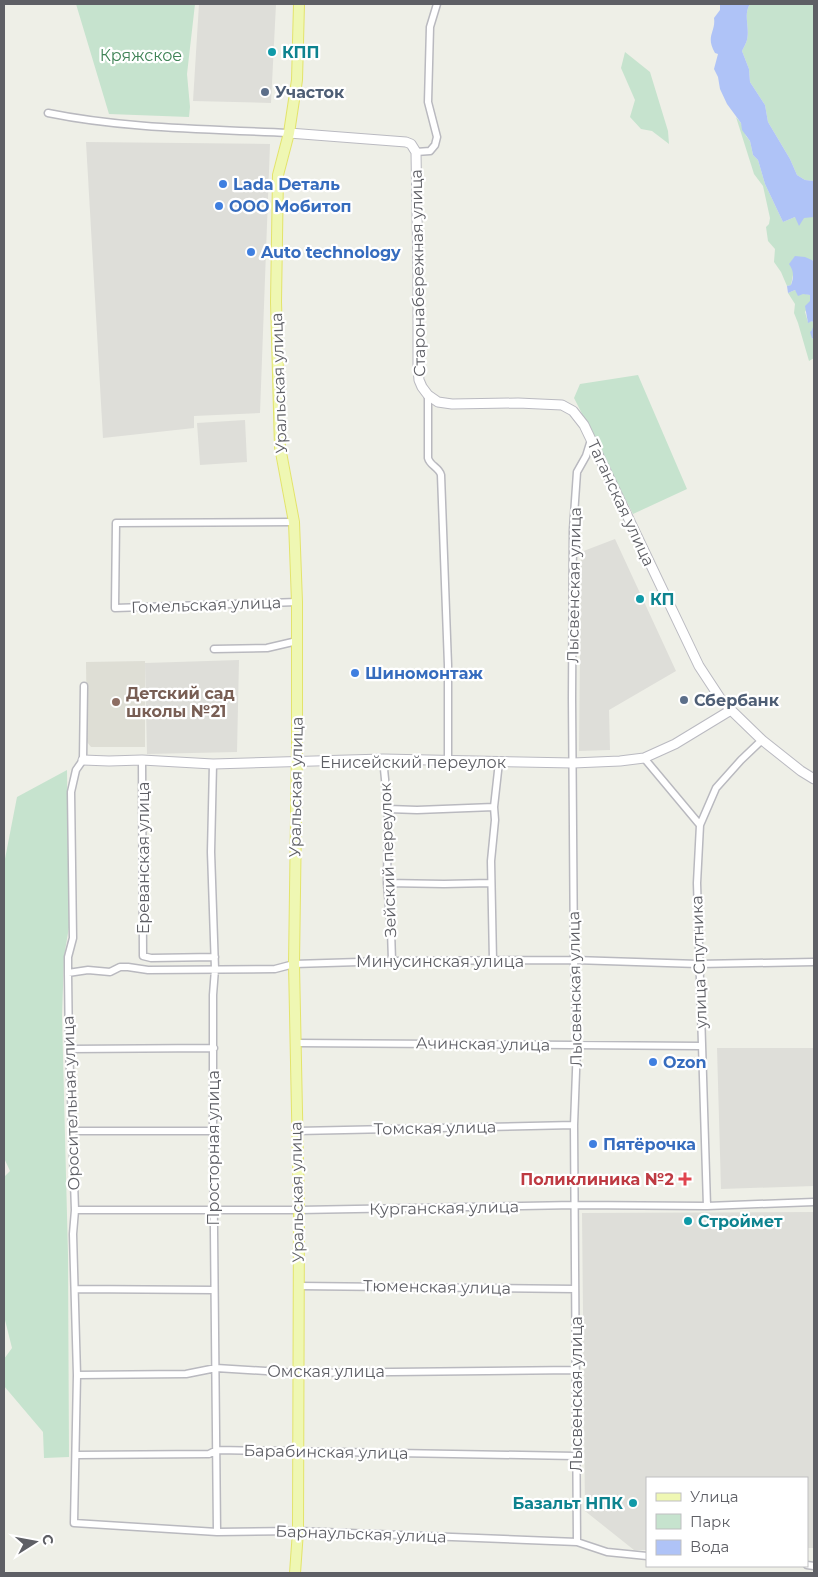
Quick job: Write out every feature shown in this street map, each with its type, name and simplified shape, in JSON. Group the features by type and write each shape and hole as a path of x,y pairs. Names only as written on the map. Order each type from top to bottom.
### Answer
{"main road":[{"name":"Уральская улица","path":"295,1573 298,1531 299,1210 294,964 297,602 294,522 280,447 276,302 278,175 289,133 297,80 299,4"},
{"path":"289,133 406,142 411,144 416,152"},
{"name":"Старонабережная улица","path":"416,152 418,368 419,380 428,395"},
{"name":"Таганская улица","path":"428,395 438,402 452,404 518,403 562,405 573,411 584,425 699,666 720,698 731,710 762,740 814,779"},
{"name":"Енисейский переулок","path":"82,760 108,762 142,760 213,764 384,759 573,763 620,761 644,758 675,744 731,710"}],"street":[{"name":"Старонабережная улица","path":"416,152 430,150 435,145 437,137 428,102 430,27 436,4"},
{"path":"48,113 118,124 289,133"},
{"name":"Старонабережная улица","path":"428,395 428,458 429,462 440,470 441,475 448,665 448,761"},
{"name":"Лысвенская улица","path":"577,1542 574,1125 577,1045 574,960 572,698 575,485 577,472 586,456 591,440"},
{"name":"Гомельская улица","path":"294,522 116,523 115,608 297,602"},
{"path":"214,648 267,648 297,641"},
{"name":"Оросительная улица","path":"74,1523 77,1454 77,1375 72,1132 68,1049 68,957 73,938 71,792 76,770 82,760 84,686"},
{"name":"улица Спутника","path":"707,1206 698,964 697,883 700,825 716,788 762,740"},
{"path":"644,758 700,825"},
{"name":"Зейский переулок","path":"384,759 388,809 387,883 392,961"},
{"name":"Ереванская улица","path":"142,760 143,956 150,958 216,957"},
{"path":"493,961 490,883 495,820 494,807 499,762"},
{"name":"Просторная улица","path":"213,764 211,852 216,969 212,1131 217,1532"},
{"path":"388,809 417,810 494,807"},
{"path":"387,883 490,883"},
{"name":"Минусинская улица","path":"68,973 88,970 110,972 120,967 148,970 275,969 294,964 392,961 574,960 698,964 814,962"},
{"name":"Ачинская улица","path":"296,1043 701,1046"},
{"path":"68,1049 214,1048"},
{"name":"Томская улица","path":"296,1131 574,1125"},
{"path":"72,1132 212,1131"},
{"name":"Курганская улица","path":"74,1210 299,1210 575,1205 707,1206 814,1202"},
{"name":"Тюменская улица","path":"298,1286 575,1289"},
{"path":"76,1289 214,1290"},
{"name":"Омская улица","path":"77,1375 186,1374 216,1368 298,1373 576,1370"},
{"name":"Барабинская улица","path":"77,1454 209,1454 217,1450 576,1456"},
{"name":"Барнаульская улица","path":"74,1523 217,1532 298,1531 577,1542 607,1552 646,1556"}],"shaded area":[{"path":"199,4 276,4 271,103 193,101"},
{"path":"86,142 270,144 260,413 194,416 194,428 103,438"},
{"path":"245,420 247,462 200,465 197,423"},
{"path":"615,539 676,671 609,710 610,750 579,751 581,552"},
{"path":"239,660 237,752 147,754 145,663"},
{"name":"Детский сад школы №21","path":"145,661 145,747 91,747 87,742 86,662"},
{"path":"717,1048 814,1048 814,1186 721,1189"},
{"path":"814,1212 814,1548 808,1548 808,1477 646,1477 646,1550 634,1550 585,1511 582,1213"}],"green space":[{"name":"Кряжское","path":"76,4 195,4 187,74 189,117 109,114"},
{"path":"750,4 814,4 814,181 805,180 797,175 790,159 768,122 765,105 750,82 749,69 742,51 747,40 747,12"},
{"path":"625,52 650,72 668,131 669,144 652,131 641,129 630,117 635,100 621,68"},
{"path":"736,117 750,141 753,155 758,160 765,184 783,222 795,217 814,217 814,261 793,269 791,285 787,286 774,262 775,249 768,241 766,227 769,224 770,218 763,186 754,174"},
{"path":"795,290 810,295 811,301 805,312 808,322 812,321 814,324 812,338 814,340 814,358 809,361 794,313 795,304 788,293"},
{"path":"638,375 687,489 633,514 574,398 580,384"},
{"path":"67,770 69,927 64,957 62,1016 68,1255 69,1457 44,1458 43,1432 4,1386 4,1359 12,1348 4,1316 4,1177 10,1171 4,1158 4,864 17,797"}],"water":[{"path":"720,4 750,4 747,12 747,40 742,51 749,69 750,82 765,105 768,122 790,159 797,175 805,180 814,181 814,217 804,218 799,226 795,217 783,222 765,184 758,160 753,155 750,141 720,89 718,77 714,69 718,54 715,53 712,47 711,38 714,18 720,10"},
{"path":"795,256 805,257 814,261 814,324 812,321 808,323 805,306 810,301 810,295 803,294 798,296 795,290 788,293 787,286 791,285 793,277 789,264"},
{"path":"814,324 814,340 810,332"}],"place":[{"name":"КПП","path":"272,52"},
{"name":"Участок","path":"265,92"},
{"name":"Lada Dеталь","path":"223,184"},
{"name":"ООО Мобитоп","path":"219,206"},
{"name":"Auto technology","path":"251,252"},
{"name":"КП","path":"640,599"},
{"name":"Шиномонтаж","path":"355,673"},
{"name":"Сбербанк","path":"684,700"},
{"name":"Детский сад школы №21","path":"116,702"},
{"name":"Ozon","path":"653,1062"},
{"name":"Пятёрочка","path":"593,1144"},
{"name":"Поликлиника №2","path":"685,1179"},
{"name":"Строймет","path":"688,1221"},
{"name":"Базальт НПК","path":"633,1503"}]}
